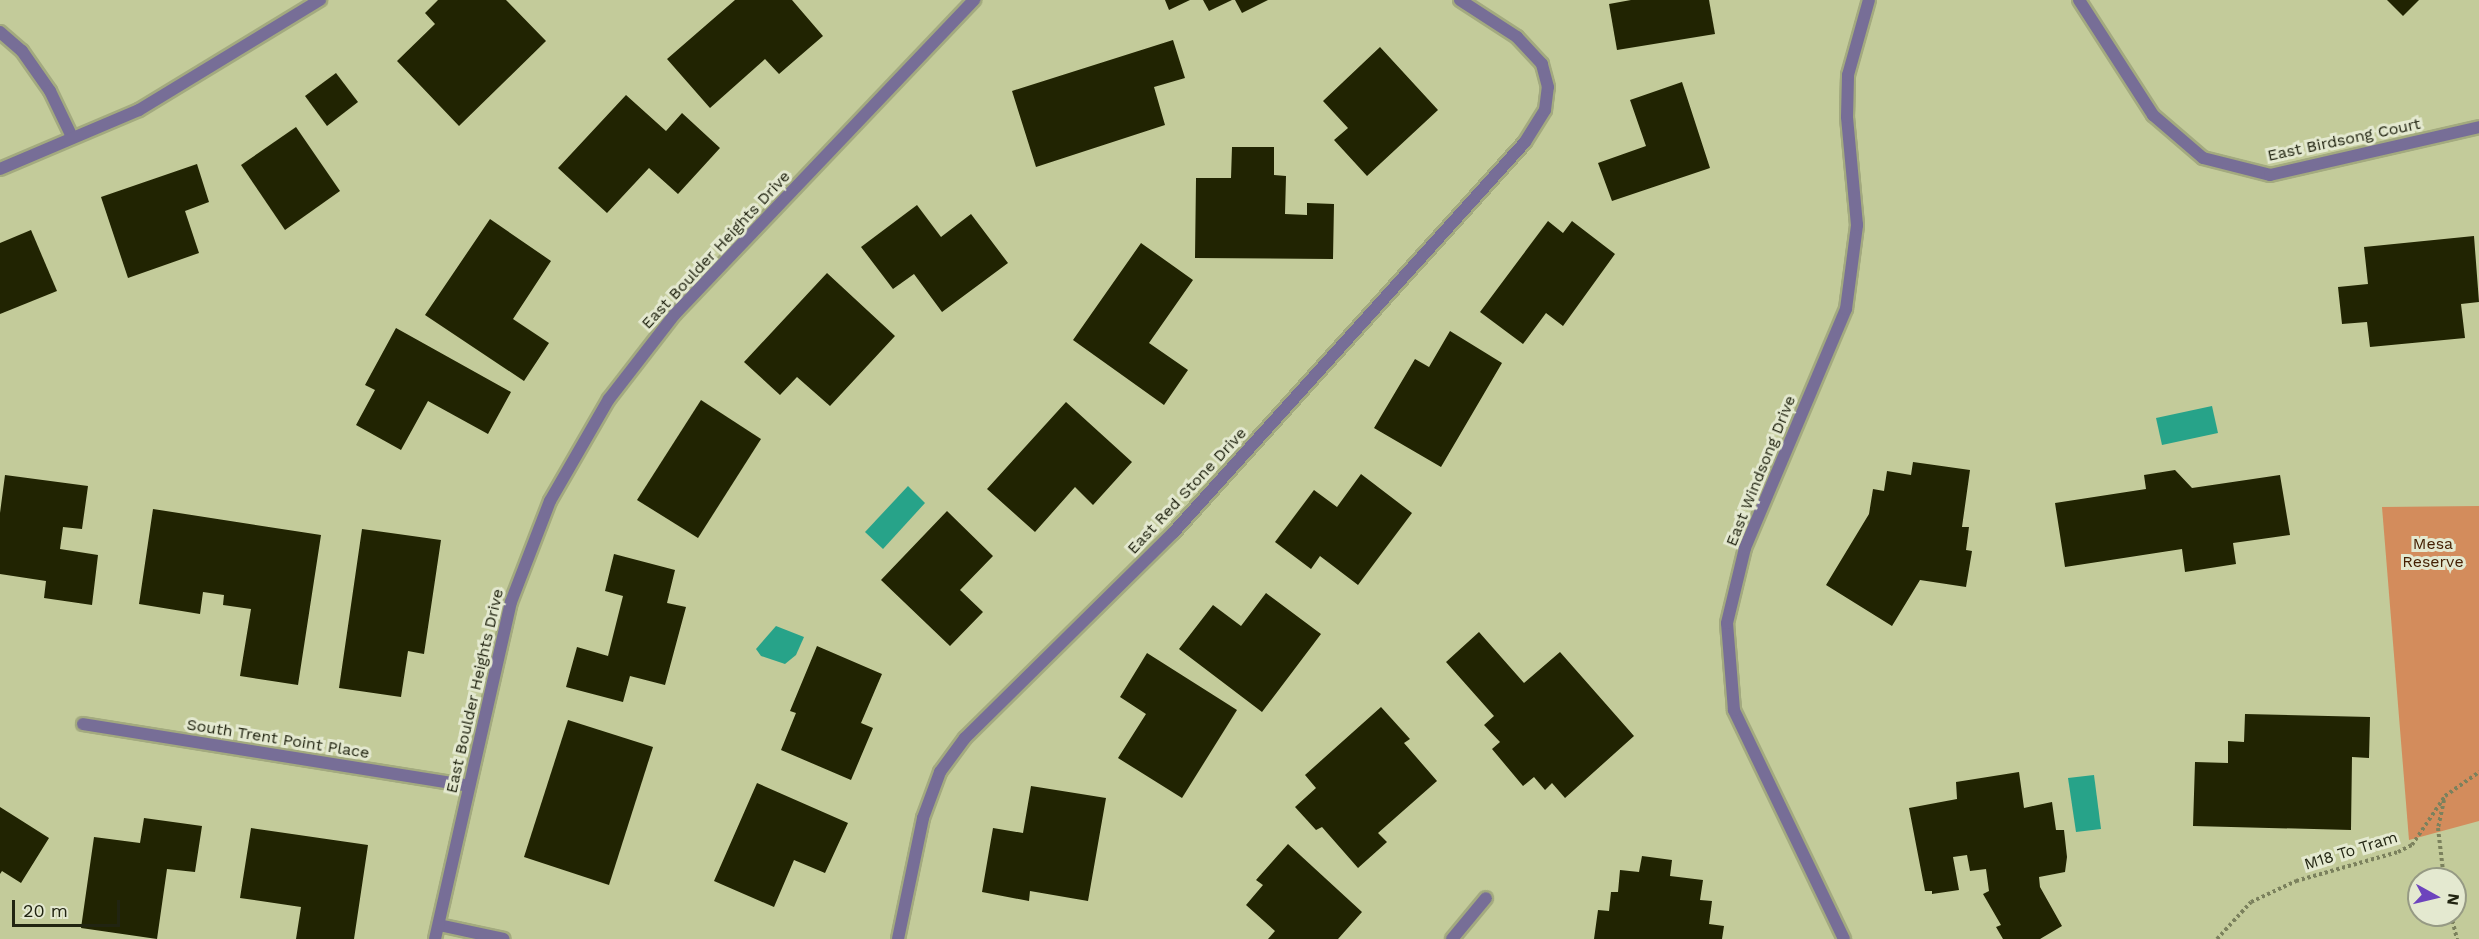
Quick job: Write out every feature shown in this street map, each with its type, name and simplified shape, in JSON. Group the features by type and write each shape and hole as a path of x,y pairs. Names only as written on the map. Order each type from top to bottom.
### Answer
{"street":[{"path":"0,169 139,110 320,0"},
{"name":"East Boulder Heights Drive","path":"435,939 511,602 550,501 609,399 675,314 974,0"},
{"name":"East Red Stone Drive","path":"898,939 923,818 940,772 965,738 1173,533 1525,142 1545,110 1548,87 1542,64 1517,37 1460,0"},
{"name":"East Windsong Drive","path":"1844,939 1734,710 1727,623 1745,548 1846,309 1857,225 1847,117 1848,75 1869,0"},
{"name":"East Birdsong Court","path":"2079,0 2153,115 2203,158 2270,175 2479,127"},
{"path":"0,32 22,51 50,91 72,137"},
{"name":"South Trent Point Place","path":"83,724 469,786"},
{"path":"1452,939 1486,898"},
{"path":"439,925 504,939"}],"path":[{"name":"M18 To Tram","path":"2217,939 2251,902 2296,880 2398,852 2412,845 2445,796 2479,772"},
{"path":"2443,867 2438,828 2445,796"}],"green space":[{"name":"Mesa Reserve","path":"2479,506 2479,821 2409,840 2382,507"}],"water":[{"path":"2212,406 2218,433 2162,445 2156,418"},
{"path":"908,486 925,503 883,549 865,532"},
{"path":"776,626 804,637 796,655 785,664 761,656 756,649"},
{"path":"2094,775 2101,829 2076,832 2068,778"}],"building":[{"path":"438,0 506,0 546,41 459,126 397,61 435,24 425,13"},
{"path":"735,0 792,0 823,36 779,74 765,59 710,108 667,59"},
{"path":"1165,0 1190,0 1169,10"},
{"path":"1203,0 1232,0 1209,11"},
{"path":"1235,0 1268,0 1242,13"},
{"path":"1631,0 1709,0 1715,34 1617,50 1609,4"},
{"path":"2387,0 2419,0 2403,16"},
{"path":"1173,40 1185,78 1154,87 1165,125 1036,167 1012,91"},
{"path":"1380,47 1438,110 1367,176 1334,140 1348,128 1323,101"},
{"path":"336,73 358,102 327,126 305,96"},
{"path":"1682,82 1710,168 1612,201 1598,163 1646,146 1630,100"},
{"path":"626,95 666,131 682,113 720,148 678,194 649,168 607,213 558,168"},
{"path":"296,127 340,191 285,230 241,165"},
{"path":"1232,147 1274,147 1274,175 1286,176 1285,214 1307,215 1307,203 1334,204 1333,259 1195,258 1196,178 1231,178"},
{"path":"197,164 209,202 185,211 199,253 128,278 101,197"},
{"path":"917,205 941,237 971,214 1008,263 942,312 914,274 893,289 861,247"},
{"path":"490,219 551,261 513,319 549,343 524,381 425,315"},
{"path":"1548,221 1563,233 1572,221 1615,254 1563,326 1546,313 1523,344 1480,312"},
{"path":"31,230 57,291 0,314 0,243"},
{"path":"2474,236 2479,302 2461,304 2465,338 2370,347 2367,322 2342,324 2338,287 2368,284 2364,247"},
{"path":"1141,243 1193,280 1149,343 1188,370 1164,405 1073,340"},
{"path":"827,273 895,336 830,406 797,377 780,395 744,362"},
{"path":"396,328 511,392 488,434 428,401 401,450 356,425 375,390 365,385"},
{"path":"1450,331 1502,363 1441,467 1374,428 1415,359 1429,367"},
{"path":"701,400 761,439 698,538 637,500"},
{"path":"1066,402 1132,462 1093,505 1075,487 1035,532 987,489"},
{"path":"1913,462 1970,470 1962,527 1969,527 1966,550 1972,551 1966,587 1920,580 1892,626 1826,585 1869,514 1873,489 1884,491 1887,471 1911,475"},
{"path":"2175,470 2192,488 2280,475 2290,535 2233,543 2236,564 2185,572 2182,549 2065,567 2055,503 2146,489 2144,475"},
{"path":"1361,474 1412,513 1358,585 1320,556 1311,569 1275,542 1314,490 1337,507"},
{"path":"5,475 88,486 82,529 63,527 60,549 98,555 92,605 44,598 46,581 0,574 0,513"},
{"path":"153,509 321,535 298,685 240,676 251,609 223,605 224,595 203,592 200,614 139,604"},
{"path":"947,511 993,556 960,590 983,612 950,646 881,580"},
{"path":"362,529 441,540 424,654 408,651 401,697 339,688"},
{"path":"614,554 675,570 667,603 686,607 665,685 630,676 623,702 566,687 577,647 608,656 623,596 605,591"},
{"path":"1266,593 1321,634 1262,712 1179,649 1213,605 1241,626"},
{"path":"1479,632 1524,683 1560,652 1634,736 1565,798 1552,783 1545,790 1534,777 1523,786 1492,749 1500,742 1484,725 1494,716 1446,662"},
{"path":"817,646 882,674 861,723 873,728 851,780 781,750 796,713 790,711"},
{"path":"1147,653 1237,710 1182,798 1118,758 1146,714 1120,697"},
{"path":"1381,707 1410,739 1404,743 1437,781 1378,833 1387,842 1358,868 1322,827 1316,830 1295,807 1316,788 1305,775"},
{"path":"2245,714 2370,717 2369,758 2352,757 2351,830 2193,826 2195,762 2228,763 2228,741 2244,742"},
{"path":"568,720 653,747 609,885 524,857"},
{"path":"2019,772 2024,808 2052,802 2056,830 2064,830 2067,857 2065,872 2039,877 2040,887 2062,926 2040,939 2003,939 1996,927 2001,925 1983,894 1989,891 1986,869 1970,871 1967,855 1953,857 1959,890 1932,894 1932,891 1925,891 1909,808 1957,799 1956,782"},
{"path":"757,783 848,823 825,873 794,860 774,907 714,881"},
{"path":"1031,786 1106,798 1088,901 1030,891 1029,901 982,892 993,828 1023,833"},
{"path":"0,807 49,838 21,883 2,871 0,874"},
{"path":"144,818 202,826 195,872 167,869 157,939 81,928 94,837 140,843"},
{"path":"251,828 368,845 354,939 296,939 301,907 240,898"},
{"path":"1288,844 1362,912 1338,939 1268,939 1275,931 1246,905 1263,885 1256,880"},
{"path":"1642,856 1672,860 1670,876 1703,880 1700,900 1712,901 1709,924 1724,926 1722,939 1594,939 1598,910 1609,911 1611,892 1618,892 1620,870 1639,872"}]}
